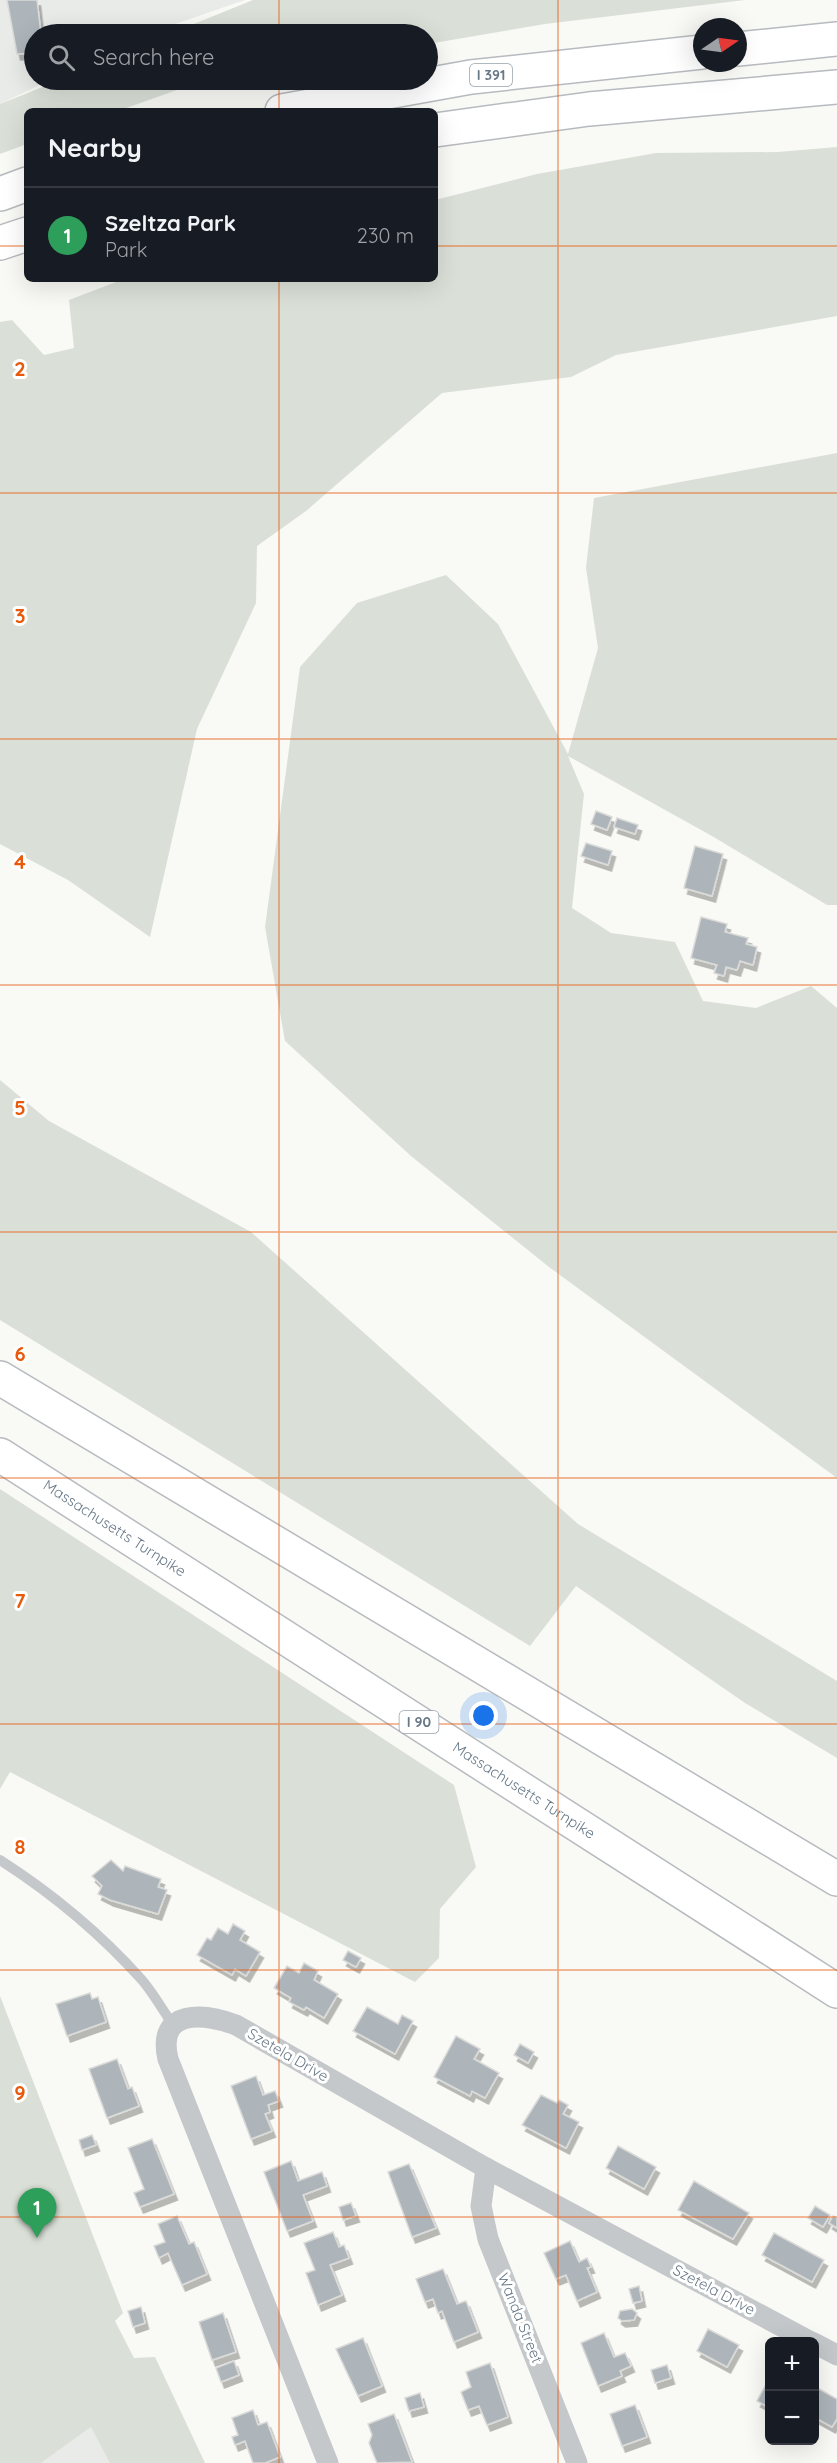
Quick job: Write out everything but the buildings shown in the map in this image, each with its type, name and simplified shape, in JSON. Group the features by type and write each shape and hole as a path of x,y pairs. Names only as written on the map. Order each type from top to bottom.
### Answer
{"highway":[{"path":"747,48 837,39"},
{"name":"I 391","path":"438,83 471,77 693,53"},
{"path":"438,130 589,109 837,87"},
{"name":"I 391","path":"299,108 399,90"},
{"path":"0,194 24,185"},
{"path":"0,243 24,235"},
{"path":"0,1378 837,1879"},
{"name":"Massachusetts Turnpike","path":"0,1455 837,1991"}],"street":[{"name":"Szetela Drive","path":"174,2026 183,2018 204,2015 236,2025 486,2168 804,2337"},
{"path":"174,2026 167,2044 168,2059 328,2463"},
{"name":"Wanda Street","path":"486,2168 481,2206 488,2239 577,2463"},
{"name":"Szetela Drive","path":"819,2345 837,2355"}],"lane":[{"path":"0,1860 42,1888 81,1919 143,1982 174,2026"}],"shaded area":[{"path":"0,0 245,0 175,24 24,24 24,90 29,90 0,104"},
{"path":"253,0 745,0 545,24 438,42 438,24 194,24"},
{"path":"35,90 177,90 126,108 24,108 24,145 0,154 0,104"},
{"path":"837,147 837,316 616,355 571,377 442,393 306,511 257,546 256,603 197,729 150,937 68,880 0,844 0,322 12,320 44,355 74,348 69,300 116,282 438,282 438,199 537,174 656,153 778,152"},
{"path":"837,453 837,905 827,905 712,836 568,756 584,794 572,908 611,933 675,942 703,1001 756,1008 811,986 837,1008 837,1478 549,1267 411,1156 285,1041 265,927 300,667 357,603 446,575 498,624 568,754 598,648 586,568 594,498"},
{"path":"0,1080 49,1121 251,1232 578,1524 837,1681 837,1758 745,1703 576,1586 530,1646 0,1320"},
{"path":"0,1489 454,1785 476,1867 440,1909 439,1958 415,1982 10,1772 0,1789"},
{"path":"0,1996 123,2313 115,2321 134,2358 155,2357 205,2463 110,2463 91,2427 41,2463 0,2463"},
{"path":"148,2386 179,2463 41,2463"}],"place":[{"name":"Szeltza Park","path":"37,2238"}]}
